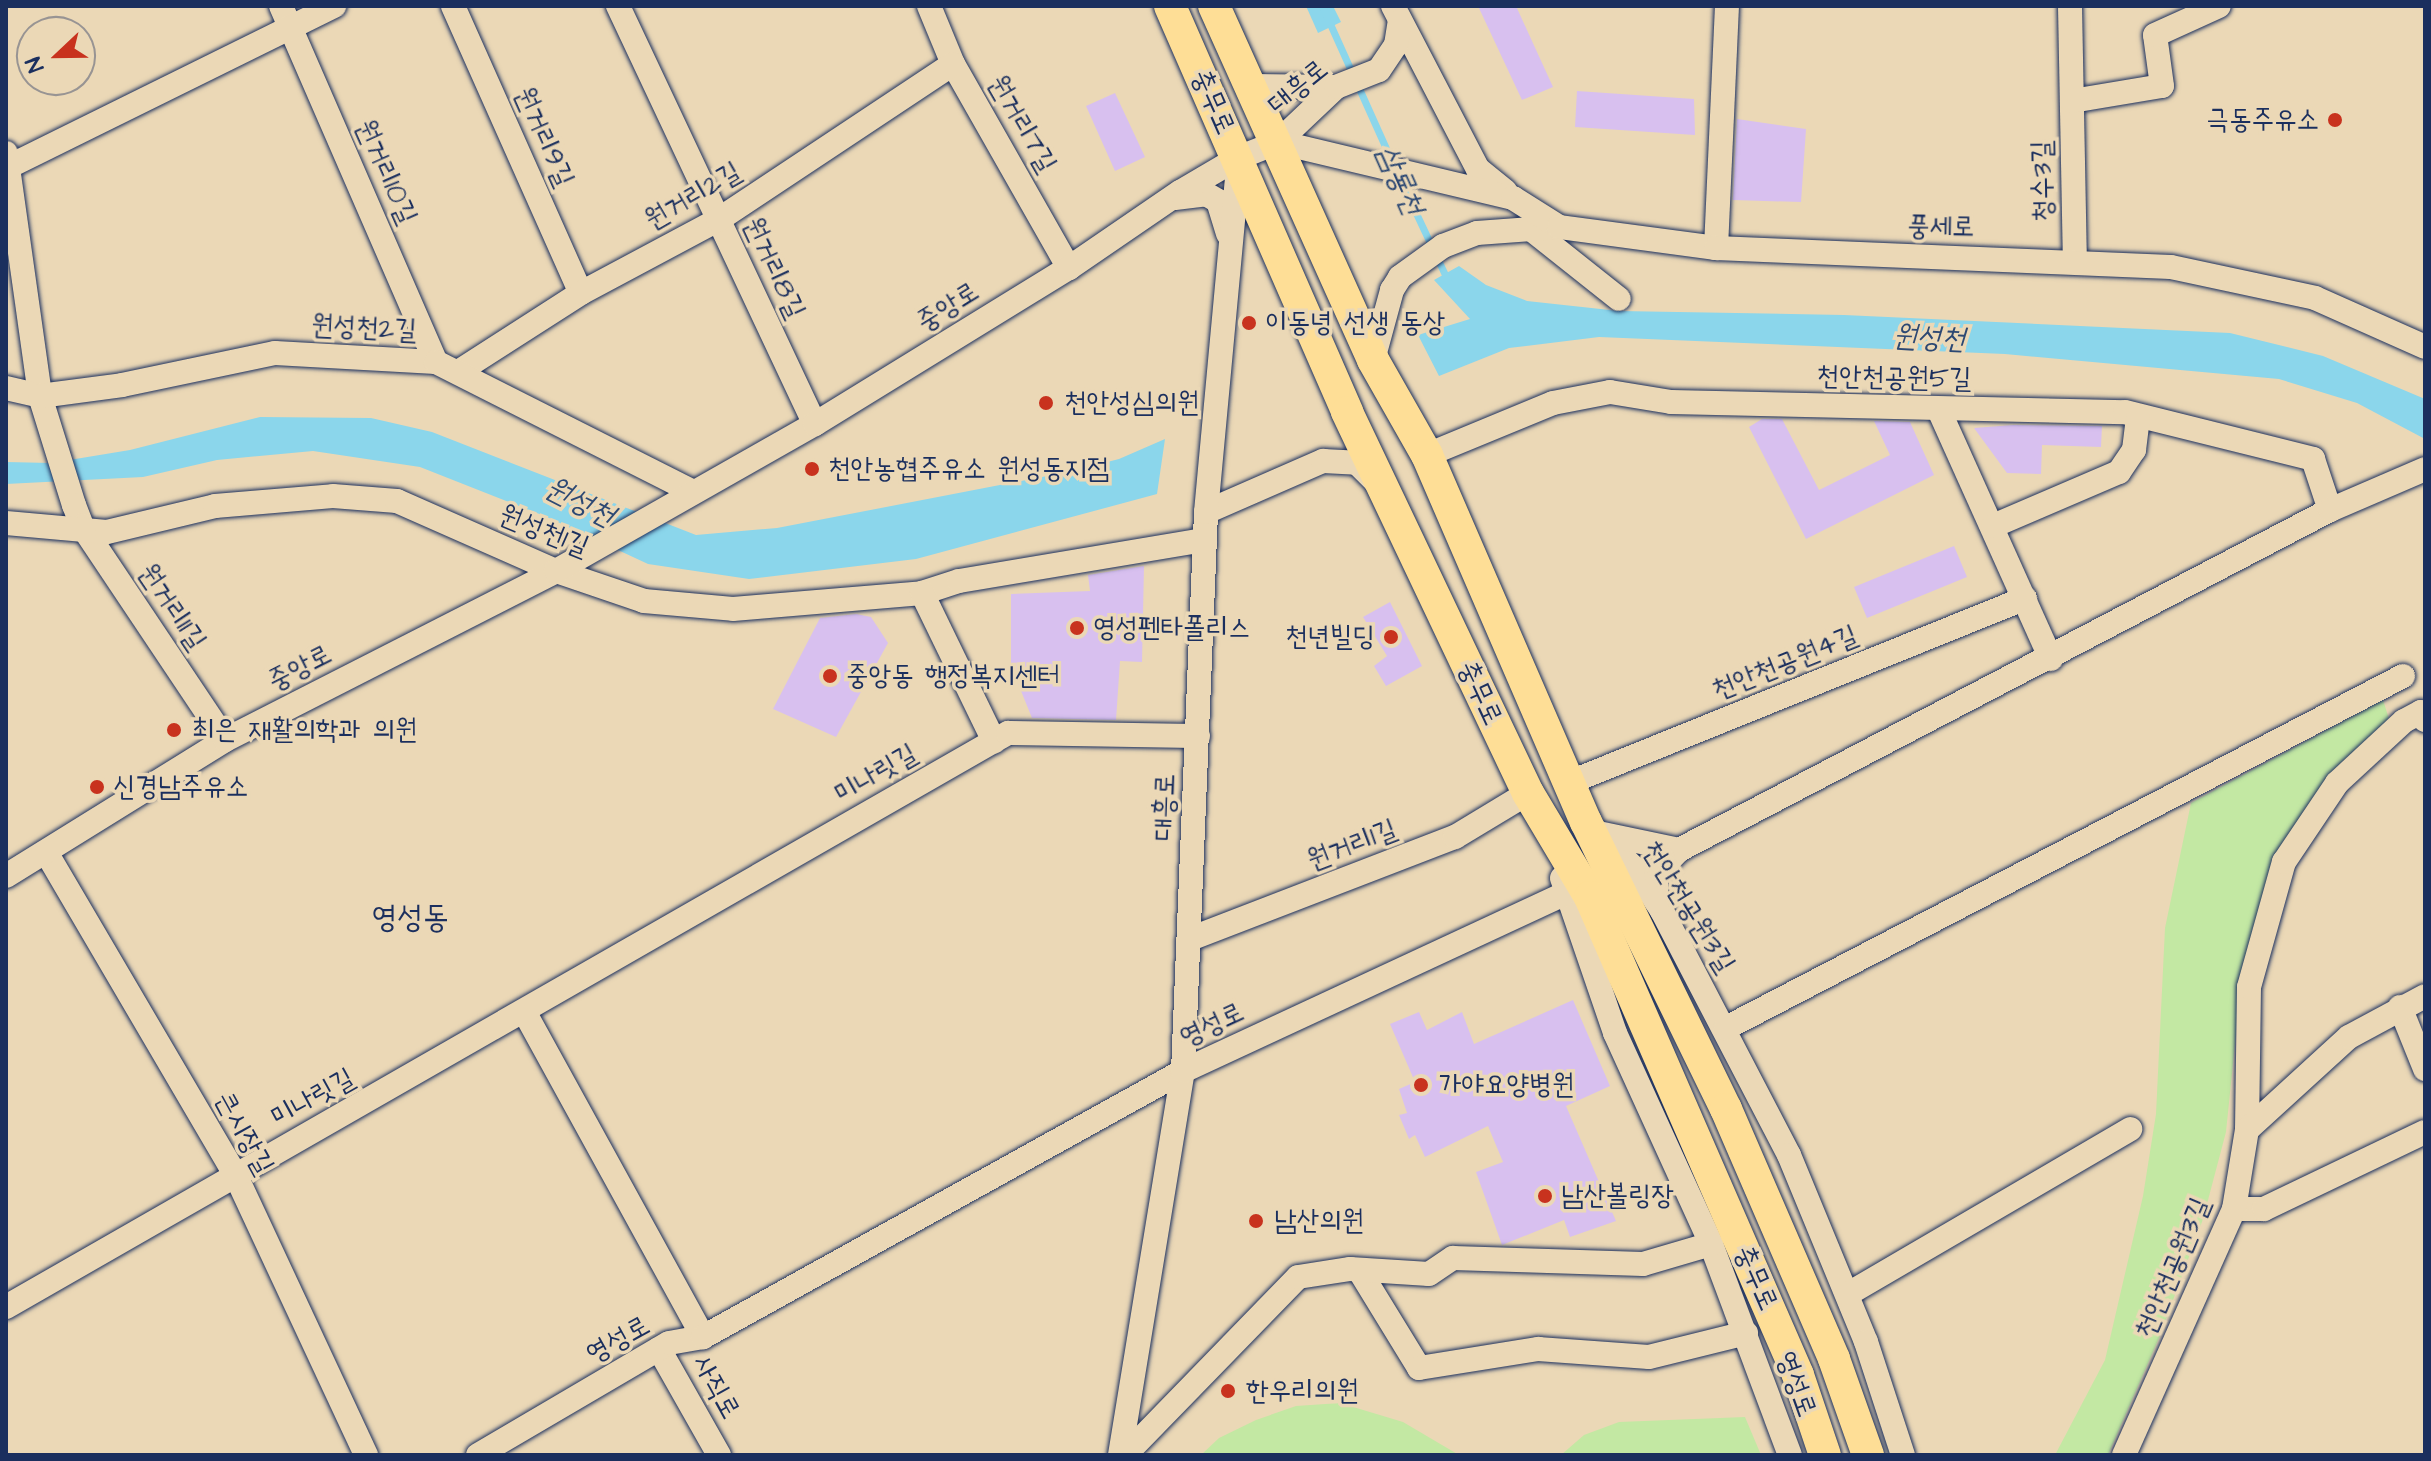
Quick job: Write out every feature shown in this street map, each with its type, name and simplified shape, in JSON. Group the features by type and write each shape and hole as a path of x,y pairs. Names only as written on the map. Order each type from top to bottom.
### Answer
{"main road":[{"name":"충무로","path":"1170,6 1385,492 1528,793 1555,844 1590,897 1798,1375 1825,1455"},
{"name":"충무로","path":"1214,6 1278,142 1373,360 1427,455 1568,783 1593,827 1726,1109 1834,1359 1868,1455"}],"street":[{"path":"44,406 10,224 7,160 286,17 334,6"},
{"name":"원거리9길","path":"453,6 581,293"},
{"name":"원거리8길","path":"618,6 815,424"},
{"name":"원거리7길","path":"929,6 953,64 1069,268"},
{"path":"1716,248 1727,6"},
{"name":"청수3길","path":"2070,6 2075,259"},
{"name":"청수3길","path":"2072,101 2162,86 2155,35 2219,6"},
{"path":"1396,13 1478,169 1513,198"},
{"name":"대흥로","path":"1278,142 1336,87 1379,70 1396,45 1396,13"},
{"name":"원거리10길","path":"286,17 447,367"},
{"name":"원거리2길","path":"447,367 718,220 953,64"},
{"path":"1252,86 1336,87"},
{"name":"중앙로","path":"6,876 225,740 588,554 815,424 1069,268 1169,200 1238,158 1278,142"},
{"name":"풍세로","path":"1278,142 1513,198 1559,227 1716,248 2075,259 2171,267 2315,298 2425,347"},
{"name":"대흥로","path":"1123,1455 1183,1071 1206,512 1238,158"},
{"path":"1169,200 1206,194 1218,201 1227,217 1230,254"},
{"path":"1373,360 1388,304 1400,277 1443,246 1477,233 1559,227"},
{"path":"1531,229 1619,299"},
{"name":"원성천2길","path":"6,388 44,406 122,385 275,353 447,367 688,494"},
{"name":"천안천공원5길","path":"1427,455 1553,403 1610,392 1671,402 2125,412 2138,418 2313,459 2330,510"},
{"name":"원거리11길","path":"44,406 78,516 225,740"},
{"path":"1939,410 2051,659"},
{"path":"1993,526 2119,472 2134,450 2138,418"},
{"path":"1206,512 1323,461 1357,463 1385,492"},
{"path":"1656,901 1656,874 1679,850 2051,659 2330,510 2415,473"},
{"name":"원성천1길","path":"6,523 78,516 107,532 215,506 333,496 397,501 556,571 644,601 733,609 922,593 959,581 1205,540"},
{"path":"922,593 1001,737 1198,736"},
{"name":"천안천공원4길","path":"1568,783 2025,598"},
{"path":"1726,1028 2403,676"},
{"path":"2247,1130 2249,987 2284,862 2337,783 2404,721 2421,712 2425,720"},
{"name":"미나릿길","path":"6,1307 525,1013 1001,737"},
{"name":"원거리1길","path":"1190,939 1455,837 1528,793"},
{"path":"1593,827 1679,850"},
{"name":"천안천공원3길","path":"1593,827 1636,870 1656,901 1726,1028 1789,1155 1848,1294 1903,1455"},
{"path":"1555,844 1565,894"},
{"name":"큰시장길","path":"46,852 236,1176 366,1455"},
{"name":"영성로","path":"478,1455 659,1349 703,1337 1183,1071 1565,894 1615,1033 1711,1244 1790,1455"},
{"path":"2247,1130 2349,1037 2425,996"},
{"path":"2400,1007 2425,1069"},
{"path":"525,1013 703,1337"},
{"path":"1848,1294 2130,1129"},
{"name":"천안천공원3길","path":"2124,1455 2234,1209 2247,1130"},
{"path":"2234,1209 2264,1209 2425,1132"},
{"name":"대흥로","path":"1123,1455 1298,1277 1359,1270 1429,1274 1453,1258 1643,1264 1711,1244"},
{"name":"영성로","path":"1359,1270 1419,1368 1538,1349 1649,1357 1746,1333"},
{"name":"사직로","path":"659,1349 719,1455"}],"green space":[{"path":"2383,700 2390,722 2332,775 2241,985 2226,1132 2203,1219 2159,1338 2108,1455 2055,1455 2105,1360 2143,1196 2156,1114 2165,928 2191,803"},
{"path":"1340,1403 1403,1422 1459,1455 1201,1455 1219,1438 1256,1420 1296,1406"},
{"path":"1745,1417 1761,1455 1561,1455 1584,1435 1619,1422"}],"water":[{"path":"1306,6 1333,6 1341,22 1318,33"},
{"name":"원성천","path":"1459,266 1486,285 1527,301 1619,311 1844,315 2230,333 2323,356 2425,399 2425,439 2357,403 2279,379 2005,354 1599,337 1509,348 1439,376 1418,335 1470,319 1434,280"},
{"name":"원성천","path":"260,417 371,418 432,432 696,535 777,528 1068,472 1119,459 1165,439 1157,494 916,559 749,579 648,564 547,517 420,467 313,451 217,460 143,477 6,484 6,462 51,463 130,450"}],"building":[{"path":"1478,6 1516,6 1553,87 1522,100"},
{"path":"1577,91 1694,99 1695,135 1575,127"},
{"path":"1115,93 1145,157 1115,171 1086,106"},
{"path":"1737,119 1806,129 1801,202 1733,200"},
{"path":"1762,419 1782,419 1819,490 1890,455 1874,421 1910,422 1934,475 1806,539 1749,427"},
{"path":"2102,426 2101,447 2042,445 2041,474 2007,473 1974,428"},
{"path":"1954,546 1967,577 1867,618 1854,587"},
{"name":"영성펜타폴리스","path":"1144,566 1142,662 1120,661 1116,720 1032,718 1011,666 1011,594 1090,591 1088,575"},
{"name":"천년빌딩","path":"1390,602 1422,666 1386,686 1374,666 1387,656 1363,617"},
{"name":"중앙동 행정복지센터","path":"856,614 871,617 888,643 836,737 773,709 820,618"},
{"path":"1573,1000 1610,1086 1566,1106 1616,1221 1570,1237 1564,1220 1502,1245 1476,1172 1503,1162 1488,1126 1425,1157 1415,1135 1409,1139 1399,1115 1407,1113 1399,1089 1415,1082 1390,1024 1419,1012 1427,1030 1462,1012 1474,1044"}],"waterway":[{"name":"삼룡천","path":"1322,6 1392,162"},
{"name":"삼룡천","path":"1399,177 1448,281"}],"place":[{"name":"극동주유소","path":"2335,120"},
{"name":"이동녕 선생 동상","path":"1249,323"},
{"name":"천안성심의원","path":"1046,403"},
{"name":"천안농협주유소 원성동지점","path":"812,469"},
{"name":"영성펜타폴리스","path":"1077,628"},
{"name":"천년빌딩","path":"1391,637"},
{"name":"중앙동 행정복지센터","path":"830,676"},
{"name":"최은 재활의학과 의원","path":"174,730"},
{"name":"신경남주유소","path":"97,787"},
{"name":"가야요양병원","path":"1421,1085"},
{"name":"남산볼링장","path":"1545,1196"},
{"name":"남산의원","path":"1256,1221"},
{"name":"한우리의원","path":"1228,1391"}],"district":[{"name":"영성동","path":"410,918"}]}
